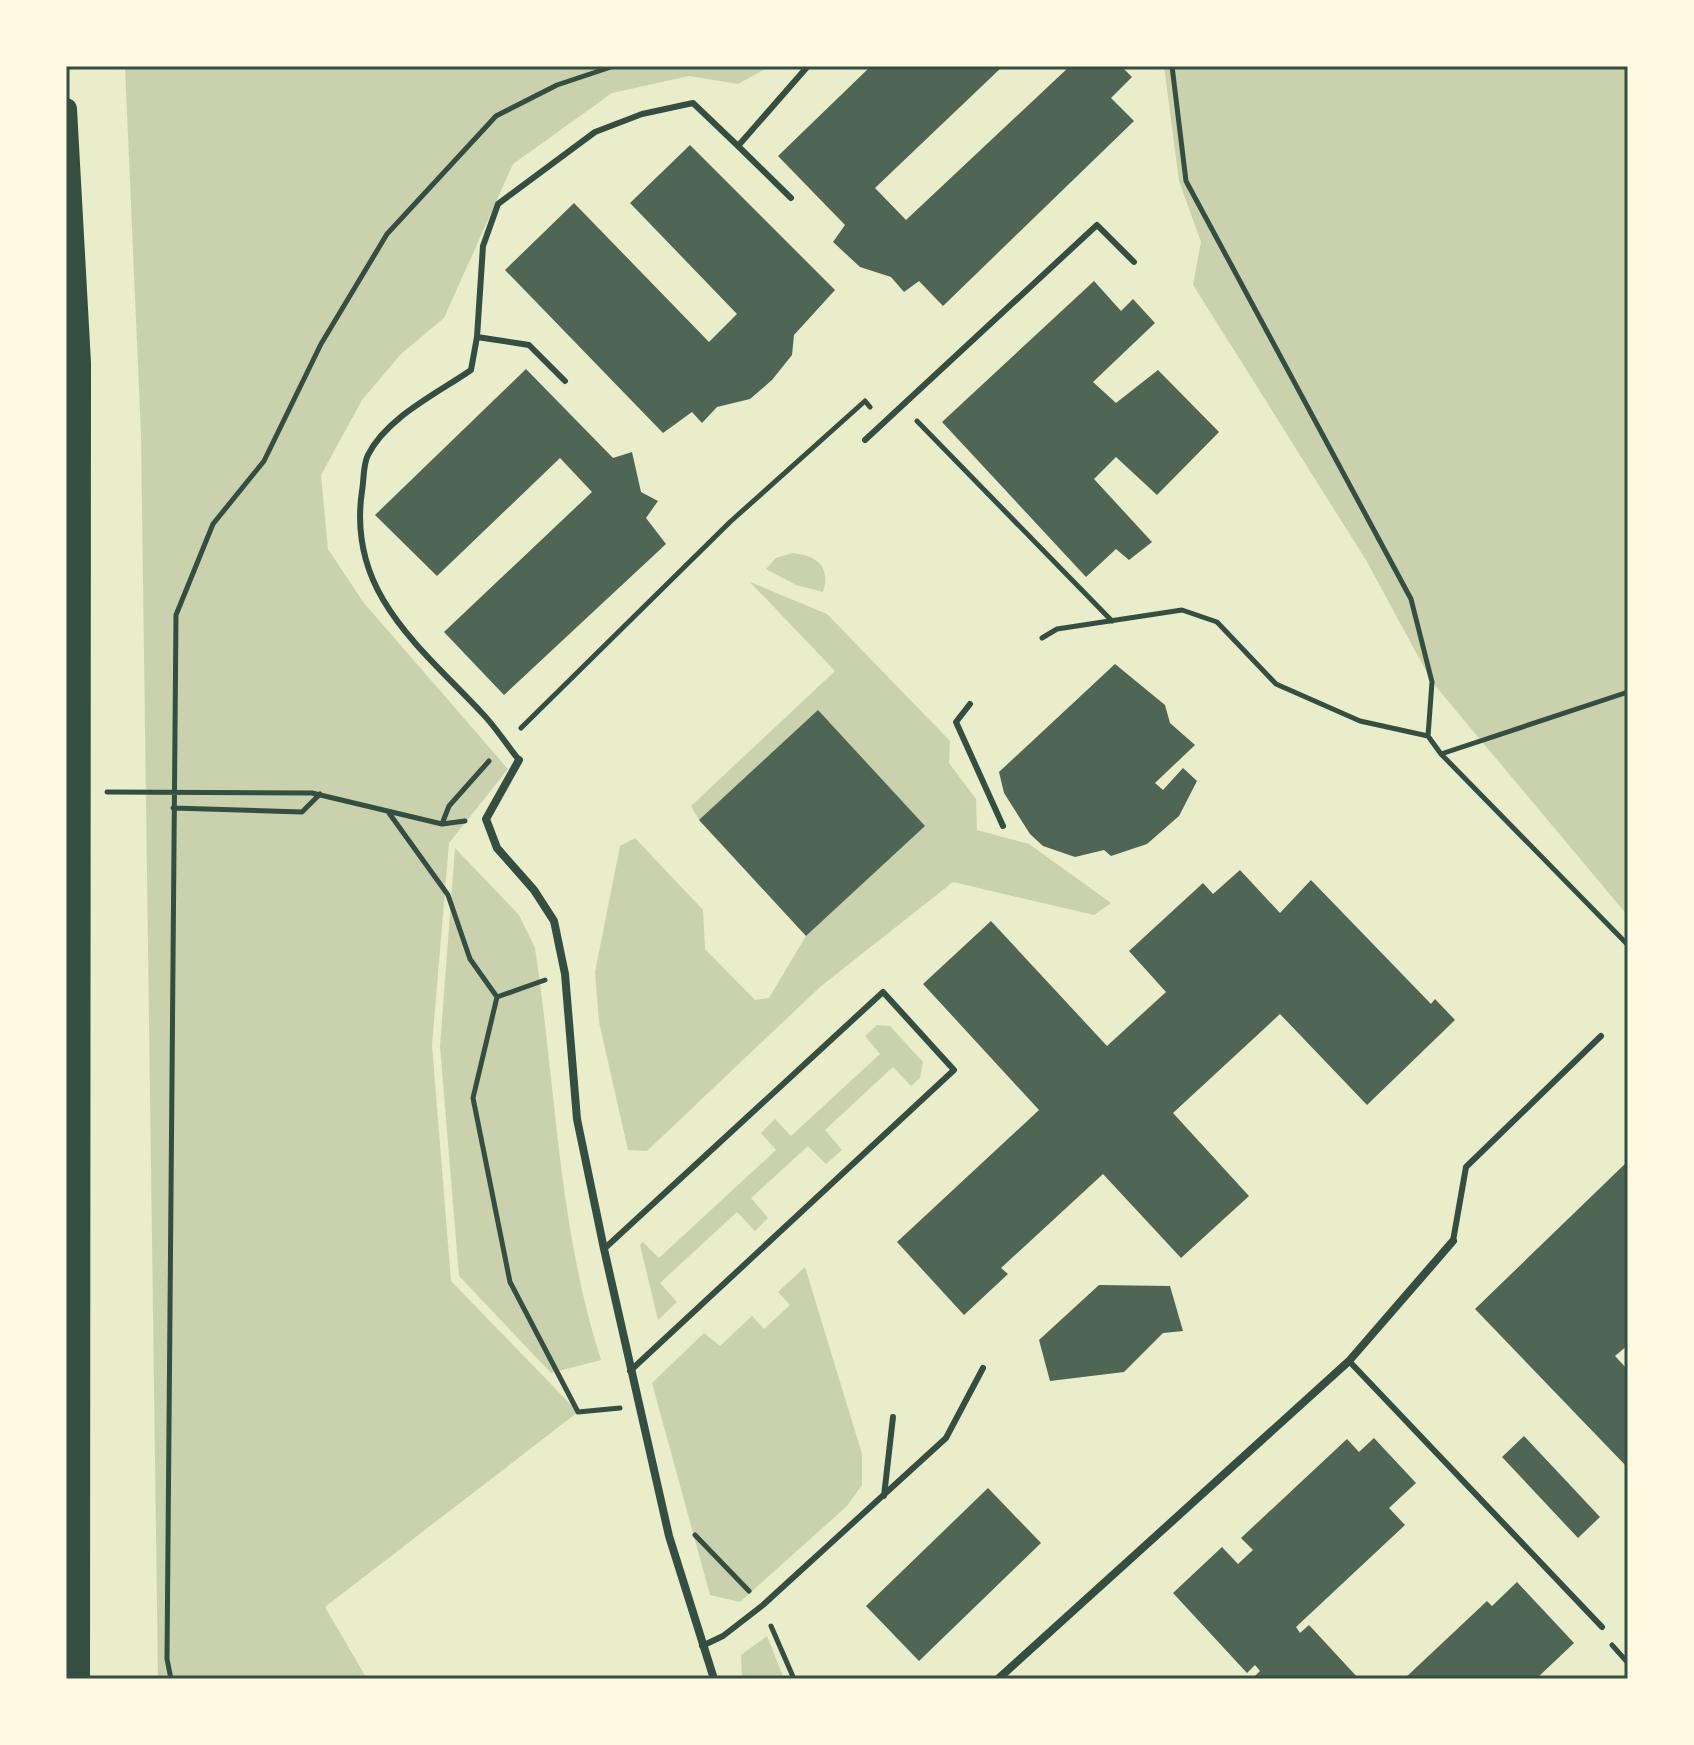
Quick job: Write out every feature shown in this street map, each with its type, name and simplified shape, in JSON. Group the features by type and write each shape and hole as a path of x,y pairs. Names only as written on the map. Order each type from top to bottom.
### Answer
{"highway":[{"path":"66,109 80,363 79,1679"}],"street":[{"path":"519,760 486,819 497,848 534,890 554,921 565,974 577,1119 637,1406 669,1536 714,1679"},
{"path":"998,1679 1349,1361 1453,1241"}],"lane":[{"path":"738,146 808,66"},
{"path":"519,760 484,715 401,630 373,584 361,549 358,516 367,456 392,425 471,370 477,337 483,246 498,204 595,132 642,114 693,103 791,198"},
{"path":"865,440 1097,225 1134,262"},
{"path":"477,337 529,345 565,381"},
{"path":"970,704 956,722 1003,826"},
{"path":"604,1249 883,992 954,1070 630,1371"},
{"path":"1453,1241 1466,1167 1601,1036"},
{"path":"1349,1361 1602,1627"},
{"path":"702,1646 723,1636 763,1605 946,1438 983,1368"},
{"path":"884,1496 893,1417"}],"path":[{"path":"171,1679 167,1643 176,615 213,524 264,461 321,344 387,234 496,116 557,85 614,66"},
{"path":"1172,66 1186,181 1411,599 1432,682 1428,736 1441,754 1628,945"},
{"path":"442,824 449,806 506,744 730,522 865,401 883,423 911,415 1112,621"},
{"path":"1042,638 1057,629 1182,610 1217,622 1276,684 1360,721 1428,736"},
{"path":"1441,754 1628,692"},
{"path":"97,792 312,793 442,824 486,819"},
{"path":"173,808 302,812 320,794"},
{"path":"389,813 448,895 470,959 497,997 473,1098 510,1282 578,1412 637,1406"},
{"path":"497,997 565,974"},
{"path":"692,1521 695,1535 763,1605 794,1679"},
{"path":"1610,1643 1628,1663"}],"green space":[{"path":"125,66 771,66 738,84 689,76 612,93 513,164 444,318 401,354 362,400 321,475 328,549 364,603 508,769 449,843 432,1045 451,1281 578,1412 325,1607 367,1679 158,1679 141,435"},
{"path":"1164,66 1628,66 1628,916 1432,682 1366,560 1193,285 1201,242 1179,181"},
{"path":"792,553 809,557 820,564 825,576 823,592 796,585 766,569 776,558"},
{"path":"750,582 827,614 950,741 949,763 976,799 977,830 1029,844 1111,903 1094,915 953,882 820,987 647,1151 628,1150 599,1022 595,972 620,846 635,838 703,910 705,949 755,1000 769,998 806,936 924,826 699,820 691,806 835,671"},
{"path":"455,848 519,915 535,948 567,1208 587,1310 601,1360 551,1373 459,1276 440,1046"},
{"path":"877,1025 890,1026 923,1062 920,1078 911,1086 893,1067 825,1130 842,1150 826,1164 808,1146 751,1198 768,1218 755,1231 737,1212 660,1283 677,1302 658,1320 640,1245 643,1242 659,1258 776,1150 761,1133 775,1119 791,1136 880,1054 865,1036"},
{"path":"805,1267 862,1454 862,1485 847,1506 740,1602 710,1595 652,1383 704,1333 720,1346 752,1316 764,1329 790,1305 778,1292"},
{"path":"767,1636 784,1679 742,1679 741,1655"}],"building":[{"path":"871,66 1003,66 875,188 906,220 1070,66 1121,66 1132,77 1111,98 1134,121 943,306 919,281 904,292 891,277 860,267 833,242 845,225 778,156"},
{"path":"690,145 835,290 794,335 792,355 772,380 750,399 717,407 702,423 692,412 663,433 505,270 574,203 709,342 737,314 630,203"},
{"path":"1094,281 1121,311 1133,299 1155,323 1093,382 1116,403 1158,370 1219,432 1157,495 1116,457 1094,479 1152,542 1129,560 1116,549 1086,577 942,422"},
{"path":"526,369 613,458 632,452 641,492 658,501 646,518 666,544 504,695 444,632 592,492 560,458 437,576 375,515"},
{"path":"1115,664 1165,705 1170,723 1195,745 1155,783 1163,790 1183,768 1197,781 1179,816 1147,844 1111,856 1104,850 1075,857 1043,846 1030,834 1004,793 999,772"},
{"path":"818,710 925,826 806,936 699,820"},
{"path":"1240,870 1280,913 1311,880 1431,1004 1435,999 1455,1020 1367,1105 1280,1014 1173,1113 1249,1196 1181,1258 1103,1174 1001,1268 1008,1274 964,1315 897,1242 1039,1110 923,984 991,921 1107,1046 1166,992 1129,951 1203,883 1213,894"},
{"path":"1628,1161 1628,1345 1615,1356 1628,1370 1628,1468 1475,1309"},
{"path":"1099,1285 1170,1286 1183,1331 1163,1333 1124,1372 1050,1381 1039,1340"},
{"path":"1524,1436 1600,1517 1578,1538 1502,1457"},
{"path":"1374,1438 1416,1483 1389,1508 1405,1525 1296,1627 1300,1633 1309,1625 1359,1679 1252,1679 1260,1671 1255,1665 1247,1673 1173,1593 1222,1547 1238,1564 1253,1550 1241,1538 1347,1439 1359,1452"},
{"path":"988,1488 1041,1543 919,1661 866,1606"},
{"path":"1517,1582 1574,1643 1536,1679 1404,1679 1487,1601 1492,1606"}]}
